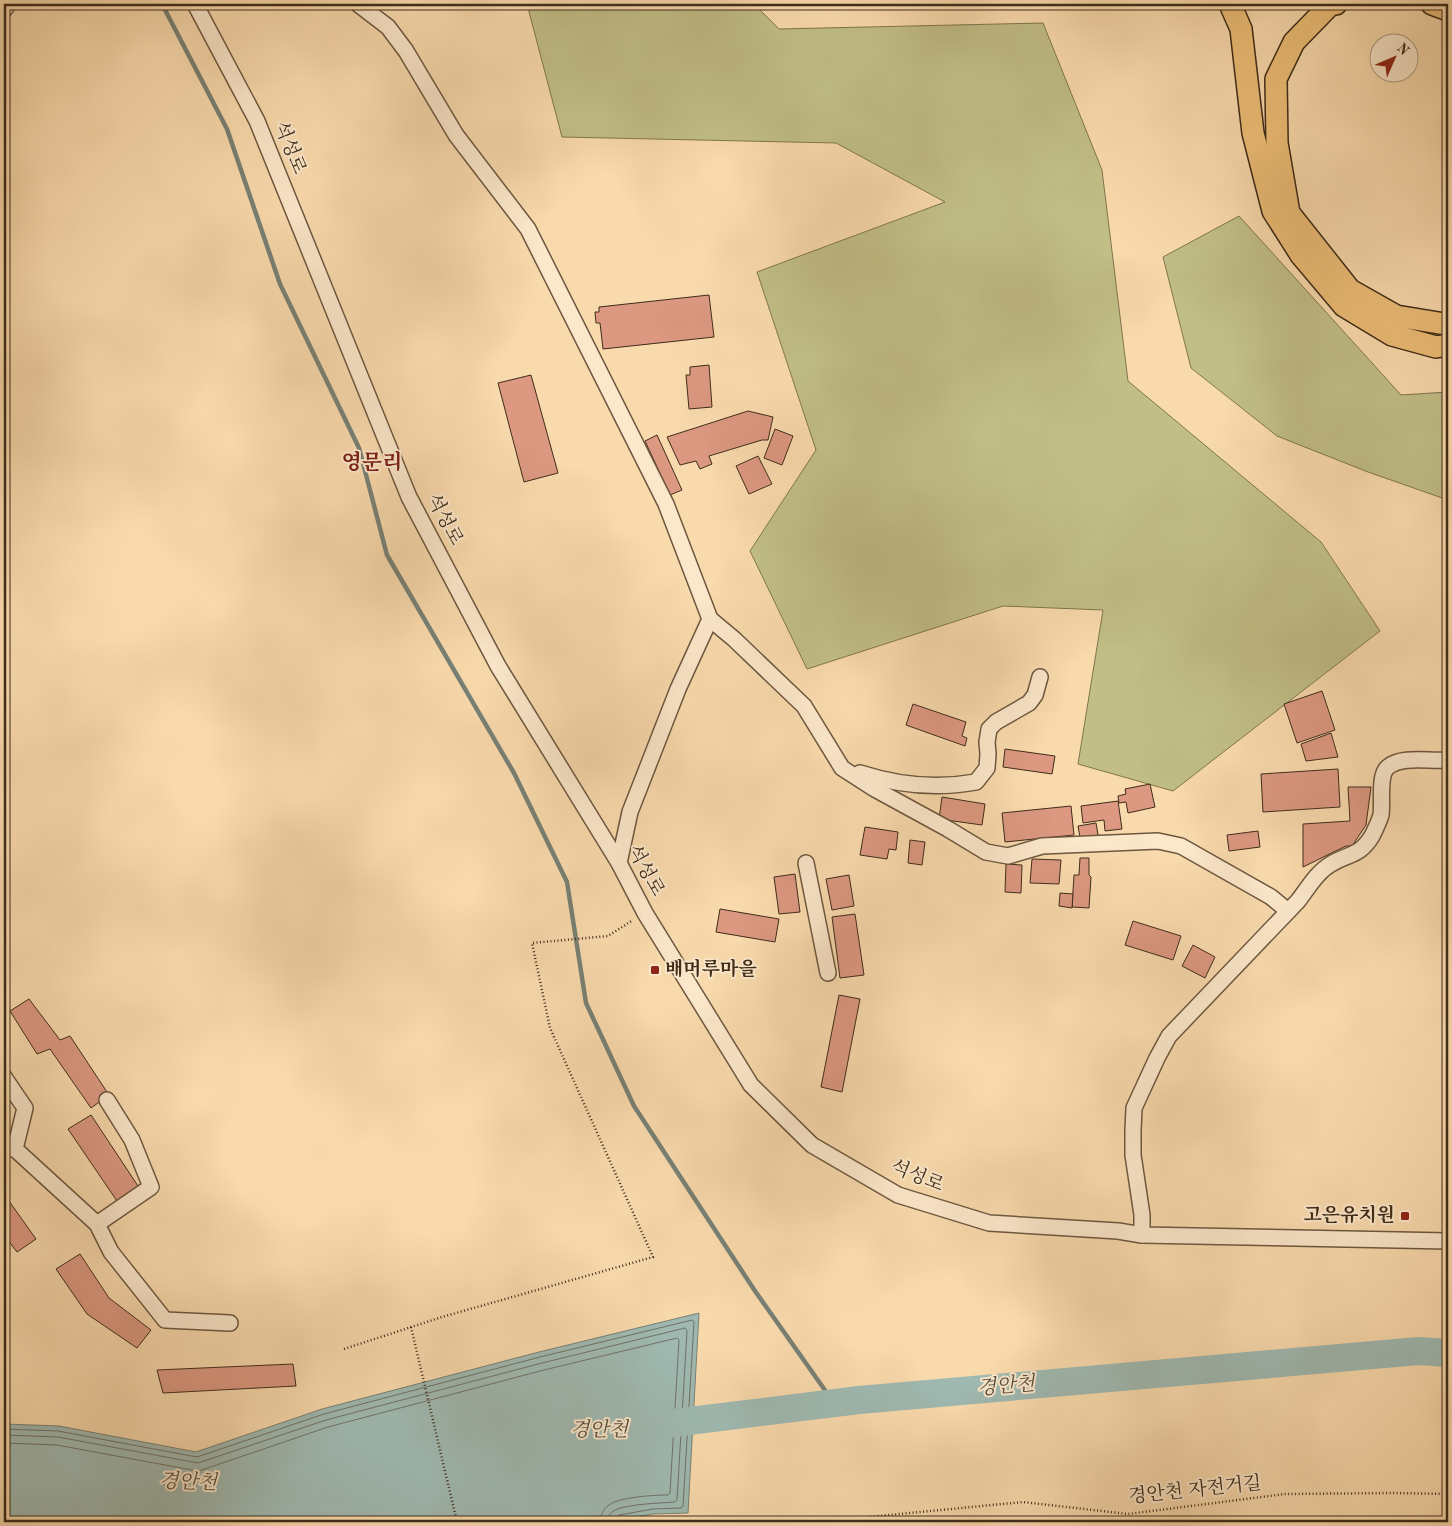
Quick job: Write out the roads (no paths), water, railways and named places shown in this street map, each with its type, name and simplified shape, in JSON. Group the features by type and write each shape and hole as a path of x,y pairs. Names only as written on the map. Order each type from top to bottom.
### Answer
{"highway":[{"path":"1230,4 1241,30 1253,133 1273,211 1301,255 1344,306 1392,335 1436,347 1448,345"},
{"path":"1336,4 1330,5 1294,42 1276,79 1277,143 1288,213 1350,290 1396,316 1448,324"},
{"path":"1432,4 1448,10"}],"street":[{"path":"4,10 8,4"},
{"name":"석성로","path":"195,4 257,121 409,497 498,666 619,864 645,913 751,1085 812,1145 898,1195 989,1223 1118,1231 1142,1235 1448,1241"},
{"path":"358,4 388,27 406,51 456,135 528,229 666,504 710,618 804,706 842,768 873,788 986,852 1008,856 1042,846 1158,841 1181,846 1271,897 1288,911"},
{"path":"619,864 630,812 678,689 710,618"},
{"path":"842,768 882,780 918,785 956,786 976,782 987,768 989,729 996,722 1030,702 1035,695 1040,677"},
{"path":"1142,1235 1142,1215 1132,1155 1134,1108 1169,1036 1298,901 1314,880 1331,864 1361,851 1372,836 1381,815 1383,773 1388,766 1401,760 1448,760"},
{"path":"806,863 828,973"},
{"path":"4,1077 25,1108 10,1148 96,1224 111,1252 165,1320 230,1323"},
{"path":"96,1224 151,1187 132,1140 107,1100"}],"water":[{"name":"경안천","path":"699,1313 688,1513 653,1514 606,1522 4,1522 4,1424 59,1426 196,1452 322,1409 539,1352"}],"waterway":[{"path":"162,4 227,129 280,284 359,448 387,555 514,773 567,882 586,1003 634,1106 755,1291 834,1403"},
{"name":"경안천","path":"657,1425 859,1400 1419,1351 1448,1353"}],"place":[{"name":"배머루마을","path":"655,970"},
{"name":"고은유치원","path":"1405,1216"}],"district":[{"name":"영문리","path":"372,463"}]}
